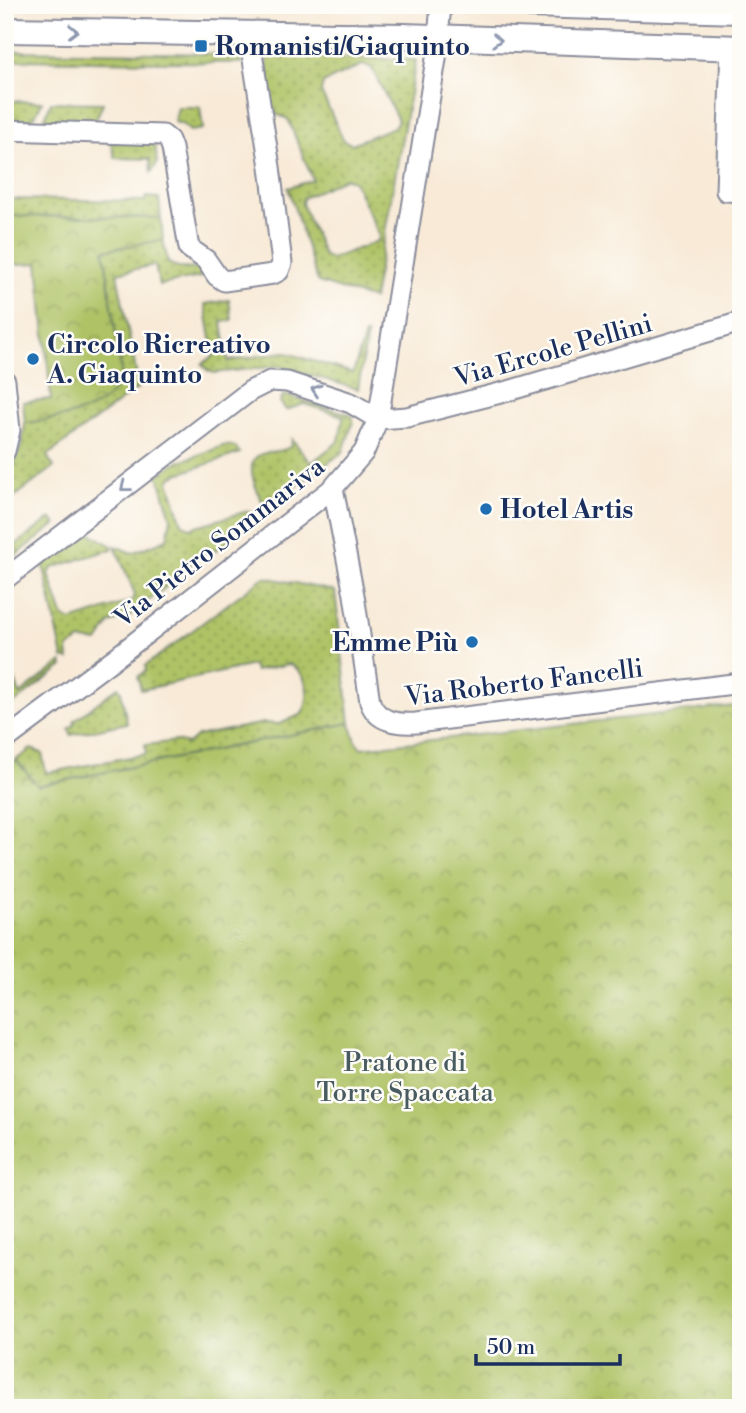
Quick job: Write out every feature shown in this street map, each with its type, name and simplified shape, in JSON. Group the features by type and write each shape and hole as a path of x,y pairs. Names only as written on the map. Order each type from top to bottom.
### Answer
{"street":[{"name":"Via Pietro Sommariva","path":"5,740 333,488 364,452 378,419 441,5"},
{"path":"530,5 741,11"},
{"path":"5,30 736,47 726,191 741,192"},
{"path":"5,130 163,135 172,148 190,248 206,260 224,281 273,274 279,271 282,263 249,34"},
{"name":"Via Ercole Pellini","path":"378,419 442,410 741,322"},
{"path":"5,579 235,402 265,383 275,380 323,392 351,403 378,419"},
{"path":"5,381 10,430 5,451"},
{"name":"Via Roberto Fancelli","path":"333,488 354,595 370,702 373,709 386,720 416,723 741,683"}],"green space":[{"path":"10,52 231,54 239,57 242,63 10,60"},
{"path":"268,55 416,60 373,299 318,282 288,188 313,180 288,119 273,113 266,58","holes":["362,65 371,67 398,120 394,127 352,144 344,141 321,92 323,83","345,178 354,181 379,235 378,241 331,259 324,256 302,204 303,198"]},
{"path":"8,101 42,102 33,120 13,120 8,117"},
{"path":"51,102 103,103 96,120 44,120"},
{"path":"178,107 200,107 203,129 190,131 182,124 174,122"},
{"path":"111,141 155,142 157,164 151,172 150,159 115,158"},
{"path":"146,197 159,198 161,218 6,216 6,199 145,201"},
{"path":"6,216 161,218 163,240 104,250 121,371 117,385 109,397 84,411 25,423 23,402 51,399 38,263 9,265"},
{"path":"163,240 168,263 179,268 200,269 201,277 159,285 155,265 117,273 139,387 47,456 54,467 5,504 5,480 22,444 25,423 65,416 117,386 121,371 104,250"},
{"path":"229,300 232,320 222,322 228,361 284,352 353,373 367,335 358,389 279,366 214,373 207,370 202,364 214,356 205,304"},
{"path":"284,395 349,414 353,417 353,422 343,452 268,507 264,505 252,476 253,461 257,456 287,448 291,446 292,439 311,463 339,441 343,418 304,404 286,410 280,402"},
{"path":"226,445 235,447 240,453 172,476 169,481 182,523 190,528 248,511 251,511 252,522 243,528 232,528 230,539 220,548 193,557 190,560 191,568 183,568 172,582 128,617 110,623 98,642 81,640 68,648 69,660 63,658 43,563 79,537 90,533 112,546 112,549 52,568 49,574 63,616 71,621 132,601 135,594 115,546 132,553 167,539 171,518 158,475 173,464"},
{"path":"51,518 56,524 14,557 9,550"},
{"path":"264,577 335,591 350,723 37,786 16,760 31,749 42,753 46,773 146,754 145,745 176,741 188,744 197,736 264,723 280,724 302,714 307,700 306,686 301,673 289,664 255,671 253,665 141,690 138,677 146,670 145,666"},
{"path":"5,651 20,694 62,662 63,666 5,710"},
{"path":"118,687 127,723 71,735 69,729 75,724 74,721"},
{"name":"Pratone di Torre Spaccata","path":"741,705 741,1408 5,1408 5,768 16,760 38,786 350,723 361,748"}],"place":[{"name":"Romanisti/Giaquinto","path":"201,46"},
{"name":"Circolo Ricreativo A. Giaquinto","path":"33,359"},
{"name":"Hotel Artis","path":"486,509"},
{"name":"Emme Più","path":"472,642"}]}
